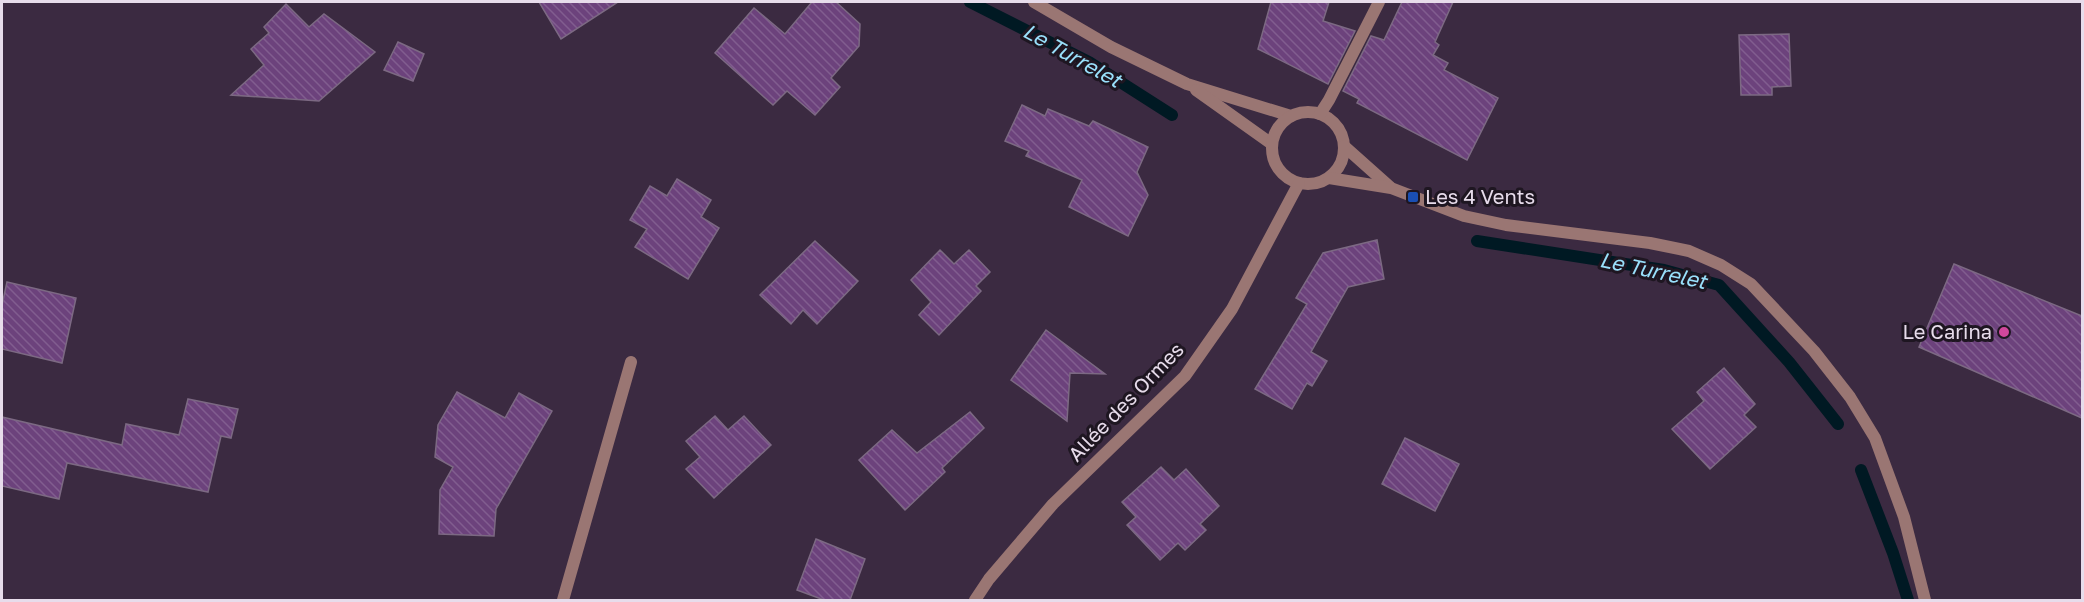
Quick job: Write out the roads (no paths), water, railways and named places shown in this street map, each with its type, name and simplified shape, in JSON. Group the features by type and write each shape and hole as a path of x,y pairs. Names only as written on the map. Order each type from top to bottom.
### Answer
{"street":[{"path":"1034,2 1111,47 1187,84 1291,116"},
{"path":"1320,114 1379,2"},
{"path":"1187,84 1272,144"},
{"path":"1302,112 1320,114 1335,124 1342,134 1343,158 1338,169 1329,178 1306,185 1284,176 1277,168 1272,156 1274,133 1291,116 1302,112"},
{"path":"1344,146 1391,188"},
{"path":"1329,178 1391,188 1464,216 1506,225 1650,243 1689,251 1721,265 1751,284 1814,351 1851,397 1875,438 1904,517 1925,600"},
{"name":"Allée des Ormes","path":"975,600 1053,504 1185,376 1232,309 1299,183"},
{"path":"563,600 631,362"}],"waterway":[{"name":"Le Turrelet","path":"970,2 1089,62 1172,115"},
{"name":"Le Turrelet","path":"1477,241 1664,270 1719,285 1789,362 1838,424"},
{"name":"Le Turrelet","path":"1861,470 1893,553 1908,600"}],"place":[{"name":"Les 4 Vents","path":"1413,197"},
{"name":"Le Carina","path":"2004,332"}]}
